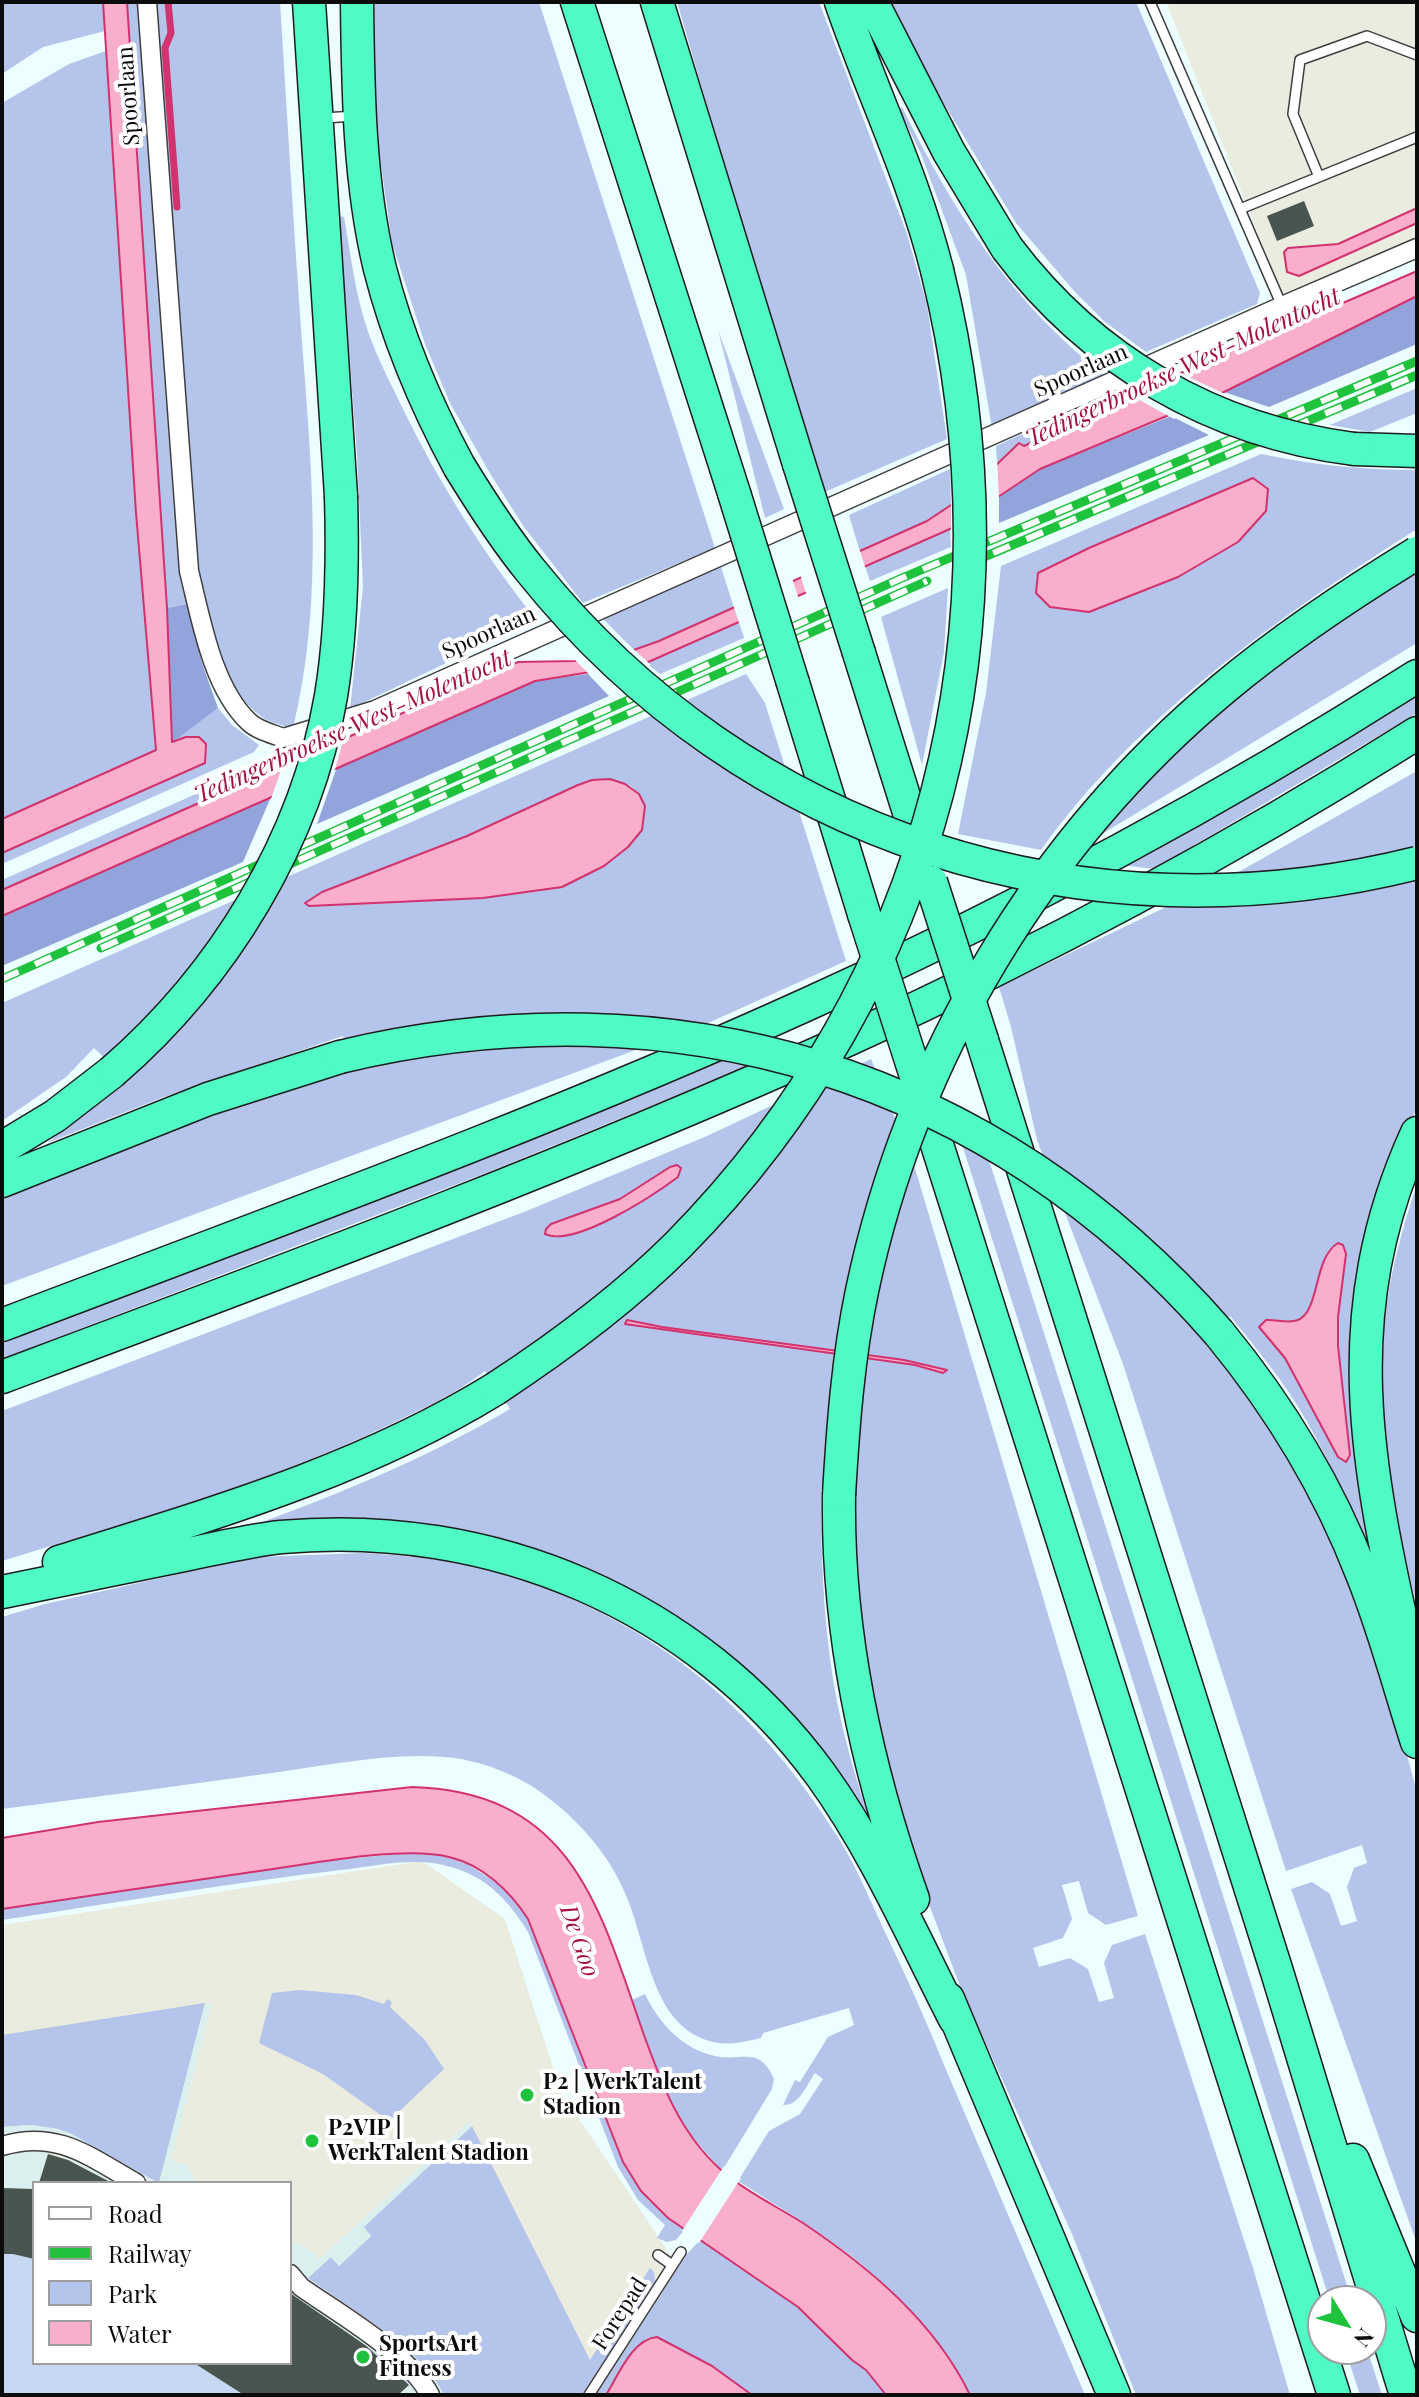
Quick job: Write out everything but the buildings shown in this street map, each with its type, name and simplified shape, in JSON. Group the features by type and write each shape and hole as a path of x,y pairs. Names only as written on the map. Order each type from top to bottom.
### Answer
{"highway":[{"path":"2,1148 55,1116 112,1072 163,1023 211,967 255,899 293,825 314,764 331,698 342,600 341,496 309,2"},
{"path":"357,2 360,116 372,228 390,305 417,381 459,466 530,571 580,628 672,711 735,755 807,797 867,825 988,866 1064,881 1194,892 1262,890 1340,880 1417,863"},
{"path":"577,2 1334,2395"},
{"path":"657,2 799,464 1277,1972 1406,2395"},
{"path":"2,1579 312,1479 394,1444 495,1389 559,1345 644,1277 678,1245 748,1167 827,1051 863,986 892,925 924,836 944,765 959,686 970,589 972,509 956,353 937,270 916,200 841,2"},
{"path":"872,2 949,152 1007,248 1046,296 1086,334 1134,370 1194,405 1239,423 1304,441 1354,449 1417,451"},
{"path":"1114,2395 955,2019 893,1843 871,1763 849,1645 842,1572 839,1495 853,1346 875,1237 889,1187 926,1087 992,960 1031,899 1098,813 1180,728 1223,689 1335,606 1417,553"},
{"path":"2,1325 498,1135 660,1070 815,1001 1099,860 1242,781 1417,676"},
{"path":"2,1377 569,1159 846,1041 1017,958 1147,889 1417,733"},
{"path":"2,1181 208,1099 340,1057 420,1039 461,1034 578,1028 702,1039 780,1055 820,1067 924,1107 1037,1169 1132,1243 1219,1333 1277,1409 1329,1499 1369,1591 1417,1742"},
{"path":"1417,1133 1392,1198 1381,1239 1366,1331 1364,1376 1369,1455 1376,1498 1417,1693"},
{"path":"2,1592 254,1541 341,1534 445,1542 522,1561 580,1583 636,1611 687,1643 782,1727 820,1773 852,1822 955,2019"},
{"path":"1277,1972 1417,2316"},
{"path":"1302,2300 1321,2395"}],"street":[{"name":"Spoorlaan","path":"147,2 189,571 206,636 225,690 250,724 283,738 375,710 1417,248"},
{"path":"2,2146 34,2139 61,2143 132,2181"},
{"path":"292,2276 301,2287 400,2358 422,2380 430,2395"}],"lane":[{"path":"1150,2 1282,306"},
{"path":"1319,177 1293,114 1300,60 1367,36 1417,55"},
{"path":"315,118 360,116"},
{"path":"1240,209 1417,137"},
{"name":"Forepad","path":"589,2395 681,2252"},
{"path":"658,2255 672,2265"}],"shaded area":[{"path":"1166,2 1417,2 1417,244 1283,297"},
{"path":"1417,296 1417,344 1269,407 1224,392"},
{"path":"1171,416 1209,435 999,523 999,494 1040,469"},
{"path":"187,604 202,663 218,708 172,743 167,608"},
{"path":"588,674 609,696 317,824 337,767 535,681"},
{"path":"271,797 243,862 2,966 2,916"},
{"path":"422,1861 505,1919 561,2092 680,2269 843,2395 2,2395 2,1925"},
{"path":"212,2002 171,2160 187,2165 196,2181 160,2181 205,2003"},
{"path":"470,2121 472,2126 364,2227 371,2236 339,2266 331,2257 308,2278 410,2352 431,2374 444,2395 398,2395 411,2382 370,2348 292,2294 292,2241 307,2247 319,2259"},
{"path":"31,2125 70,2133 154,2181 109,2181 50,2150 40,2181 32,2181 32,2190 2,2188 2,2127"},
{"path":"2,2188 32,2190 32,2365 292,2365 292,2294 370,2348 411,2382 398,2395 2,2395"}],"green space":[{"path":"2,2 103,2 105,31 43,47 2,74"},
{"path":"127,2 139,2 174,506 187,604 167,608"},
{"path":"155,2 280,2 313,529 309,629 293,728 262,717 244,700 233,682 215,640 194,553"},
{"path":"373,2 539,2 715,548 583,603 524,527 491,475 450,403 425,344 392,243 376,129"},
{"path":"677,2 819,2 907,234 927,305 947,439 820,494"},
{"path":"891,2 1136,2 1260,293 1257,304 1146,352 1105,322 1016,223 925,72"},
{"path":"106,51 136,513 156,750 2,819 2,103 69,64"},
{"path":"902,107 942,183 988,254 1041,318 1105,376 992,428 966,275 921,154 899,109"},
{"path":"339,216 344,217 364,319 392,387 432,465 464,518 536,620 350,709 363,587 357,455"},
{"path":"718,330 784,509 765,518"},
{"path":"1122,388 1131,395 1024,446 1019,443 997,464 996,446"},
{"path":"1417,388 1417,413 1370,432 1330,425"},
{"path":"1261,454 1339,466 1417,470 1417,529 1313,597 1213,672 1166,712 1079,801 1041,850 958,834 986,693 1001,566"},
{"path":"950,469 951,505 913,529 860,552 849,515"},
{"path":"950,529 951,547 870,581 865,566"},
{"path":"721,567 734,608 644,647 634,650 599,615"},
{"path":"1417,570 1417,643 1097,837 1172,755 1233,698 1314,637"},
{"path":"948,588 944,652 922,765 881,617"},
{"path":"739,622 744,638 660,674 646,663"},
{"path":"746,674 765,703 846,961 708,1023 2,1286 2,1191 210,1110 348,1068 343,1036 161,1098 47,1143 129,1081 94,1048 66,1077 2,1121 2,1003","holes":["610,779 632,787 643,800 635,840 604,866 541,891 483,898 310,906 305,903 322,892 467,836 592,780"]},
{"path":"1417,689 1417,713 1154,869 1112,864"},
{"path":"218,708 232,725 259,745 254,752 2,864 2,853 205,763 172,743"},
{"path":"286,754 282,766 2,890 2,880"},
{"path":"1417,771 1417,1107 1380,1199 1383,1582 1327,1460 1280,1380 1230,1316 1208,1336 1279,1431 1350,1572 1386,1678 1417,1792 1417,2244 1291,1889 1312,1882 1330,1894 1341,1926 1357,1921 1347,1887 1354,1868 1367,1863 1362,1845 1286,1871 1123,1364 1037,1140 999,987 1235,874"},
{"path":"722,1055 756,1063 491,1171 2,1359 2,1336"},
{"path":"871,1059 914,1165 1138,1916 1106,1925 1088,1913 1079,1881 1062,1885 1072,1919 1063,1938 1033,1948 1039,1967 1070,1958 1088,1969 1099,2002 1114,1998 1104,1963 1112,1945 1145,1934 1253,2268 1290,2395 1136,2395 1072,2234 960,1986 902,1833 859,1655 851,1490 821,1489 827,1632 842,1726 884,1862 824,1768 575,1572 226,1535 371,1479 442,1446 510,1409 485,1371 426,1407 295,1466 198,1500 2,1561 2,1411 529,1210 707,1136"},
{"path":"960,1138 987,1154 1347,2285 1325,2285"},
{"path":"1417,1184 1417,1607 1393,1494 1382,1380 1389,1288"},
{"path":"364,1553 434,1559 502,1572 549,1589 617,1621 691,1670 724,1698 785,1762 837,1836 862,1881 924,2017 1085,2395 970,2395 932,2336 882,2282 833,2242 738,2181 769,2131 800,2114 823,2079 815,2073 798,2099 783,2105 795,2080 800,2082 828,2037 854,2025 849,2008 745,2041 719,2043 697,2036 680,2024 657,1988 629,1903 604,1855 567,1814 521,1780 461,1759 393,1757 2,1809 2,1617 45,1604 254,1557"},
{"path":"408,1853 448,1856 464,1862 497,1883 518,1904 545,1959 623,2162 649,2201 685,2229 676,2240 667,2242 657,2238 665,2225 638,2200 618,2167 528,1932 496,1892 464,1871 424,1862 396,1863 2,1920 2,1909 325,1861"},
{"path":"300,1990 356,1995 384,2004 387,1999 392,2002 390,2007 425,2040 444,2069 389,2121 323,2074 259,2043 272,1993"},
{"path":"645,1994 657,2015 682,2041 715,2056 756,2058 768,2068 774,2079 772,2089 722,2171 683,2126 659,2077 632,2000"},
{"path":"205,2003 160,2181 58,2129 31,2125 2,2127 2,2035"},
{"path":"472,2126 590,2360 650,2268 654,2272 655,2281 582,2395 444,2395 434,2378 403,2346 308,2278 331,2257 339,2266 371,2236 363,2227"},
{"path":"701,2239 797,2307 866,2370 886,2395 752,2395 712,2366 657,2337 646,2339 638,2346 606,2395 596,2395 687,2254"},
{"path":"1350,2365 1372,2365 1382,2395 1360,2395"}],"water":[{"path":"103,2 127,2 167,608 172,742 199,737 206,744 205,763 2,853 2,819 156,750 136,513"},
{"path":"1417,208 1417,223 1299,276 1287,272 1284,252 1288,248 1338,244"},
{"path":"1417,271 1417,296 1224,392 1040,469 950,529 646,663 535,681 2,916 2,890 518,662 575,661 628,652 927,521 957,501 971,496 989,472 1019,443 1024,446 1132,394"},
{"path":"1253,478 1268,489 1266,511 1238,542 1178,577 1089,612 1050,607 1036,593 1038,573"},
{"path":"610,779 625,784 639,794 645,806 642,830 628,847 604,866 562,887 483,898 309,906 305,903 322,892 467,836 578,785"},
{"path":"677,1165 681,1168 678,1177 613,1218 575,1234 545,1234 551,1224 620,1199"},
{"path":"1338,1243 1343,1245 1346,1254 1338,1317 1338,1346 1350,1455 1346,1462 1338,1457 1285,1358 1259,1327 1266,1320 1294,1321 1305,1315 1324,1260"},
{"path":"627,1320 904,1360 947,1370 943,1373 915,1365 625,1324"},
{"name":"De Goo","path":"412,1787 466,1794 510,1810 544,1834 572,1865 593,1902 658,2072 694,2140 730,2178 828,2240 898,2298 938,2344 970,2395 886,2395 866,2370 798,2307 668,2218 641,2191 623,2162 528,1919 504,1889 473,1866 431,1854 362,1856 2,1909 2,1838 98,1822"},
{"path":"657,2337 712,2366 752,2395 606,2395 633,2351 648,2339"}],"pier":[{"path":"1177,371 1227,395 1174,419 1127,393"},
{"path":"997,459 999,499 951,533 951,500 966,489 971,490"},
{"path":"859,548 866,570 807,596 800,574"},
{"path":"792,578 799,600 740,626 733,604"},
{"path":"631,647 651,665 592,677 572,657"},
{"path":"345,734 334,773 270,802 284,761"},
{"path":"724,2166 741,2178 699,2243 682,2231"}],"waterway":[{"path":"168,2 171,33 165,48 177,207"}],"railway":[{"path":"2,979 902,578 1417,361"},
{"path":"960,567 1417,375"},
{"path":"101,948 927,581"}],"place":[{"name":"P2 | WerkTalent Stadion","path":"527,2095"},
{"name":"P2VIP | WerkTalent Stadion","path":"312,2141"},
{"name":"SportsArt Fitness","path":"363,2357"}],"water label":[{"name":"Tedingerbroekse West-Molentocht","path":"1183,368"},
{"name":"Tedingerbroekse West-Molentocht","path":"353,727"}]}
